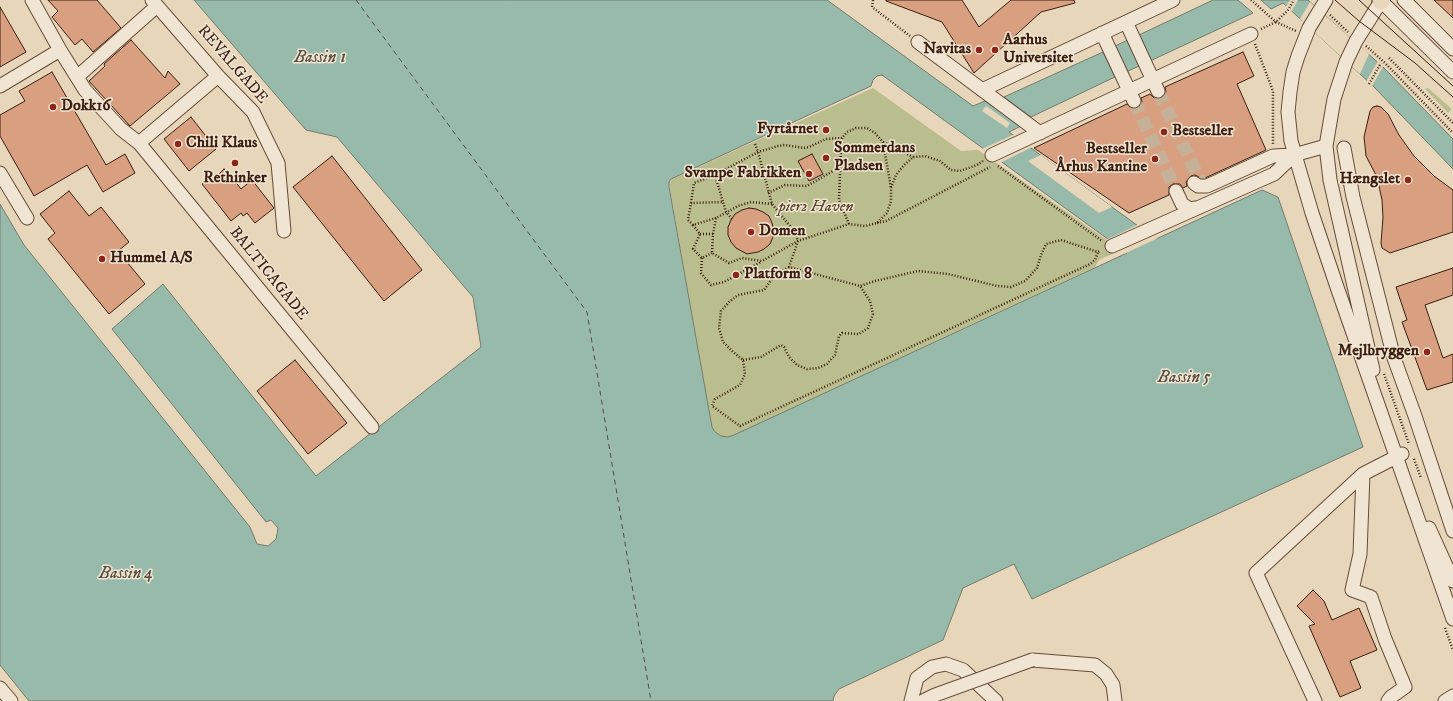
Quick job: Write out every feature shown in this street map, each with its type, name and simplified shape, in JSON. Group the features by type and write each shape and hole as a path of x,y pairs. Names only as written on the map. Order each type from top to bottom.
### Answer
{"street":[{"name":"BALTICAGADE","path":"32,0 60,50 85,90 121,129 139,143 372,427"},
{"path":"982,90 1173,0"},
{"path":"1453,72 1381,0 1356,40 1346,62 1334,99 1326,146 1330,180 1374,375 1453,619"},
{"path":"1404,0 1453,49"},
{"path":"77,77 154,3"},
{"name":"REVALGADE","path":"154,3 218,76 253,112 278,163 284,231"},
{"path":"1322,5 1298,56 1290,92 1288,127 1294,155 1338,290 1399,456 1453,581"},
{"path":"1126,22 1155,85"},
{"path":"1102,34 1131,96"},
{"path":"992,155 1023,140 1155,85 1252,34"},
{"path":"918,42 1040,133"},
{"path":"0,86 60,50"},
{"path":"139,143 218,76"},
{"path":"1199,184 1207,186 1273,156 1294,155 1326,146"},
{"path":"1344,148 1353,197 1394,358 1416,416 1453,531"},
{"path":"1110,246 1274,174 1294,155"},
{"path":"0,173 27,218"},
{"path":"1179,190 1182,204 1190,208 1196,208"},
{"path":"1315,701 1256,573 1363,474 1399,456"},
{"path":"1363,474 1360,554 1352,590 1371,598 1404,687 1388,701"},
{"path":"923,701 935,695 1032,660 1095,664 1106,674 1113,685 1115,701"},
{"path":"910,701 917,678 932,667 946,664 962,670 996,701"},
{"path":"0,688 11,701"},
{"path":"1445,701 1453,696"}],"path":[{"path":"873,0 872,7 918,42"},
{"path":"1251,0 1276,22 1308,32"},
{"path":"1273,156 1273,91 1252,34 1276,22 1288,10 1294,0"},
{"path":"1322,5 1356,40 1385,63 1453,133"},
{"path":"1389,58 1453,123"},
{"path":"1369,84 1381,63"},
{"path":"849,224 839,200 842,138 847,132 856,128 867,128 875,133 883,142 913,157 925,156 940,161 951,170 960,171 977,165 992,155"},
{"path":"713,234 700,234 688,220 694,183 715,175 758,152 785,145 809,147 826,139 842,138"},
{"path":"877,222 887,212 891,200 891,188 883,142"},
{"path":"700,234 693,249 702,258 701,273 711,285 724,282 798,241 849,224 865,226 886,221 996,164 1110,246 1098,252 1095,260 1090,264 740,426 712,406 715,399 740,385 745,374 743,360 724,342 719,328 721,311 738,295 764,290 774,276 789,267 798,241 794,231 772,204 758,152 754,144"},
{"path":"891,188 896,175 913,157"},
{"path":"768,193 785,185 807,186 841,167"},
{"path":"715,175 726,212 732,219"},
{"path":"691,203 723,202"},
{"path":"693,226 716,218 738,206 751,202 772,204"},
{"path":"712,253 716,218"},
{"path":"789,267 860,286 918,271 948,274 997,286 1011,287 1025,281 1038,268 1041,255 1046,244 1061,240 1098,252"},
{"path":"712,253 729,263 742,258 762,262"},
{"path":"702,258 712,253"},
{"path":"743,360 761,357 781,345 784,347 789,357 797,365 807,369 818,368 827,364 835,355 842,333 860,334 868,328 873,314 870,301 860,286"}],"green space":[{"name":"pier2 Haven","path":"873,88 961,151 978,150 1121,250 1099,260 1095,267 736,434 728,437 721,436 717,434 712,427 669,184 672,179"},
{"path":"1428,88 1452,109 1448,113 1425,89"}],"water":[{"path":"194,0 827,0 973,106 985,101 1021,126 1009,132 1156,239 1262,190 1278,197 1363,447 1032,599 1014,564 963,588 943,640 839,689 834,696 833,701 29,701 0,665 0,204 24,245 250,527 257,544 268,546 276,539 278,528 271,520 266,522 112,329 163,284 316,476 481,347 473,297 337,137 306,130","holes":["882,75 1127,253 734,435 728,437 721,436 715,432 712,427 669,182 671,179 871,86 873,80 877,76"]},
{"path":"1213,0 1238,0 1253,13 1150,61 1139,35"},
{"path":"1261,0 1308,0 1384,68 1453,139 1453,169 1373,86 1283,3 1271,9"},
{"path":"1128,40 1139,66 1126,72 1115,46"},
{"path":"1103,52 1115,77 1031,117 1004,97"}],"pier":[{"path":"1290,0 1298,0 1291,12 1285,8"},
{"path":"1310,2 1369,54 1360,74 1300,19"},
{"path":"1378,61 1384,65 1372,86 1366,82"},
{"path":"986,106 1010,123 1007,128 982,111"},
{"path":"1015,134 1032,147 1000,163 982,149"},
{"path":"1041,155 1112,207 1099,213 1028,161"},
{"path":"1139,224 1158,238 1124,254 1106,240"}],"building":[{"path":"48,0 97,0 121,28 93,52 82,39 75,45 52,17 58,11"},
{"name":"Navitas","path":"886,0 962,0 979,27 1011,0 1074,0 1075,3 1041,12 974,73 942,22"},
{"path":"1434,0 1453,0 1453,18"},
{"path":"0,7 26,52 0,67"},
{"path":"131,40 165,78 168,71 180,84 130,126 89,81 105,66 104,64"},
{"name":"Bestseller","path":"1243,52 1254,76 1237,84 1266,150 1205,178 1195,175 1191,176 1186,182 1187,186 1183,188 1180,184 1173,184 1169,187 1169,195 1129,213 1034,148 1127,104 1133,109 1138,108 1142,102 1141,98 1150,94 1154,98 1162,98 1166,92 1165,87"},
{"path":"52,72 106,165 125,154 135,173 103,192 87,165 34,196 0,136 0,115 25,101 19,91"},
{"name":"Hængslet","path":"1373,107 1381,107 1388,114 1399,135 1414,156 1434,176 1453,190 1453,232 1390,253 1382,248 1382,200 1377,177 1366,156 1364,137 1370,111"},
{"path":"191,117 216,149 189,171 164,139"},
{"path":"812,154 823,174 809,181 798,161"},
{"path":"332,156 422,270 384,301 293,187"},
{"path":"224,169 241,189 252,180 274,208 255,223 247,213 243,216 241,213 231,221 202,184 216,174 217,176"},
{"path":"69,191 89,216 101,207 129,242 118,251 145,284 109,314 48,239 55,233 40,214"},
{"name":"Domen","path":"749,208 756,209 769,216 774,230 770,244 758,252 747,254 736,248 731,242 728,235 728,227 735,214"},
{"path":"1453,268 1453,295 1425,305 1443,358 1453,354 1453,382 1427,390 1402,322 1407,320 1396,287"},
{"path":"295,360 347,423 308,454 257,391"},
{"path":"1313,590 1324,601 1332,620 1359,608 1377,650 1350,661 1361,688 1340,697 1309,626 1315,624 1297,606"}],"ferry route":[{"path":"356,0 587,312 651,701"}],"tunnel":[{"path":"1158,91 1200,181"},
{"path":"1134,101 1176,191"}],"tram line":[{"path":"1335,0 1359,21 1415,63 1453,97"},
{"path":"1359,0 1453,86"}],"place":[{"name":"Navitas","path":"979,50"},
{"name":"Aarhus Universitet","path":"995,50"},
{"name":"Dokk16","path":"53,107"},
{"name":"Fyrtårnet","path":"826,130"},
{"name":"Bestseller","path":"1164,132"},
{"name":"Chili Klaus","path":"178,144"},
{"name":"Sommerdans Pladsen","path":"826,158"},
{"name":"Bestseller Århus Kantine","path":"1155,159"},
{"name":"Rethinker","path":"235,163"},
{"name":"Svampe Fabrikken","path":"809,174"},
{"name":"Hængslet","path":"1408,180"},
{"name":"Domen","path":"751,232"},
{"name":"Hummel A/S","path":"102,259"},
{"name":"Platform 8","path":"736,275"},
{"name":"Mejlbryggen","path":"1427,352"}],"water label":[{"name":"Bassin 1","path":"320,58"},
{"name":"Bassin 5","path":"1184,378"},
{"name":"Bassin 4","path":"126,574"}]}
